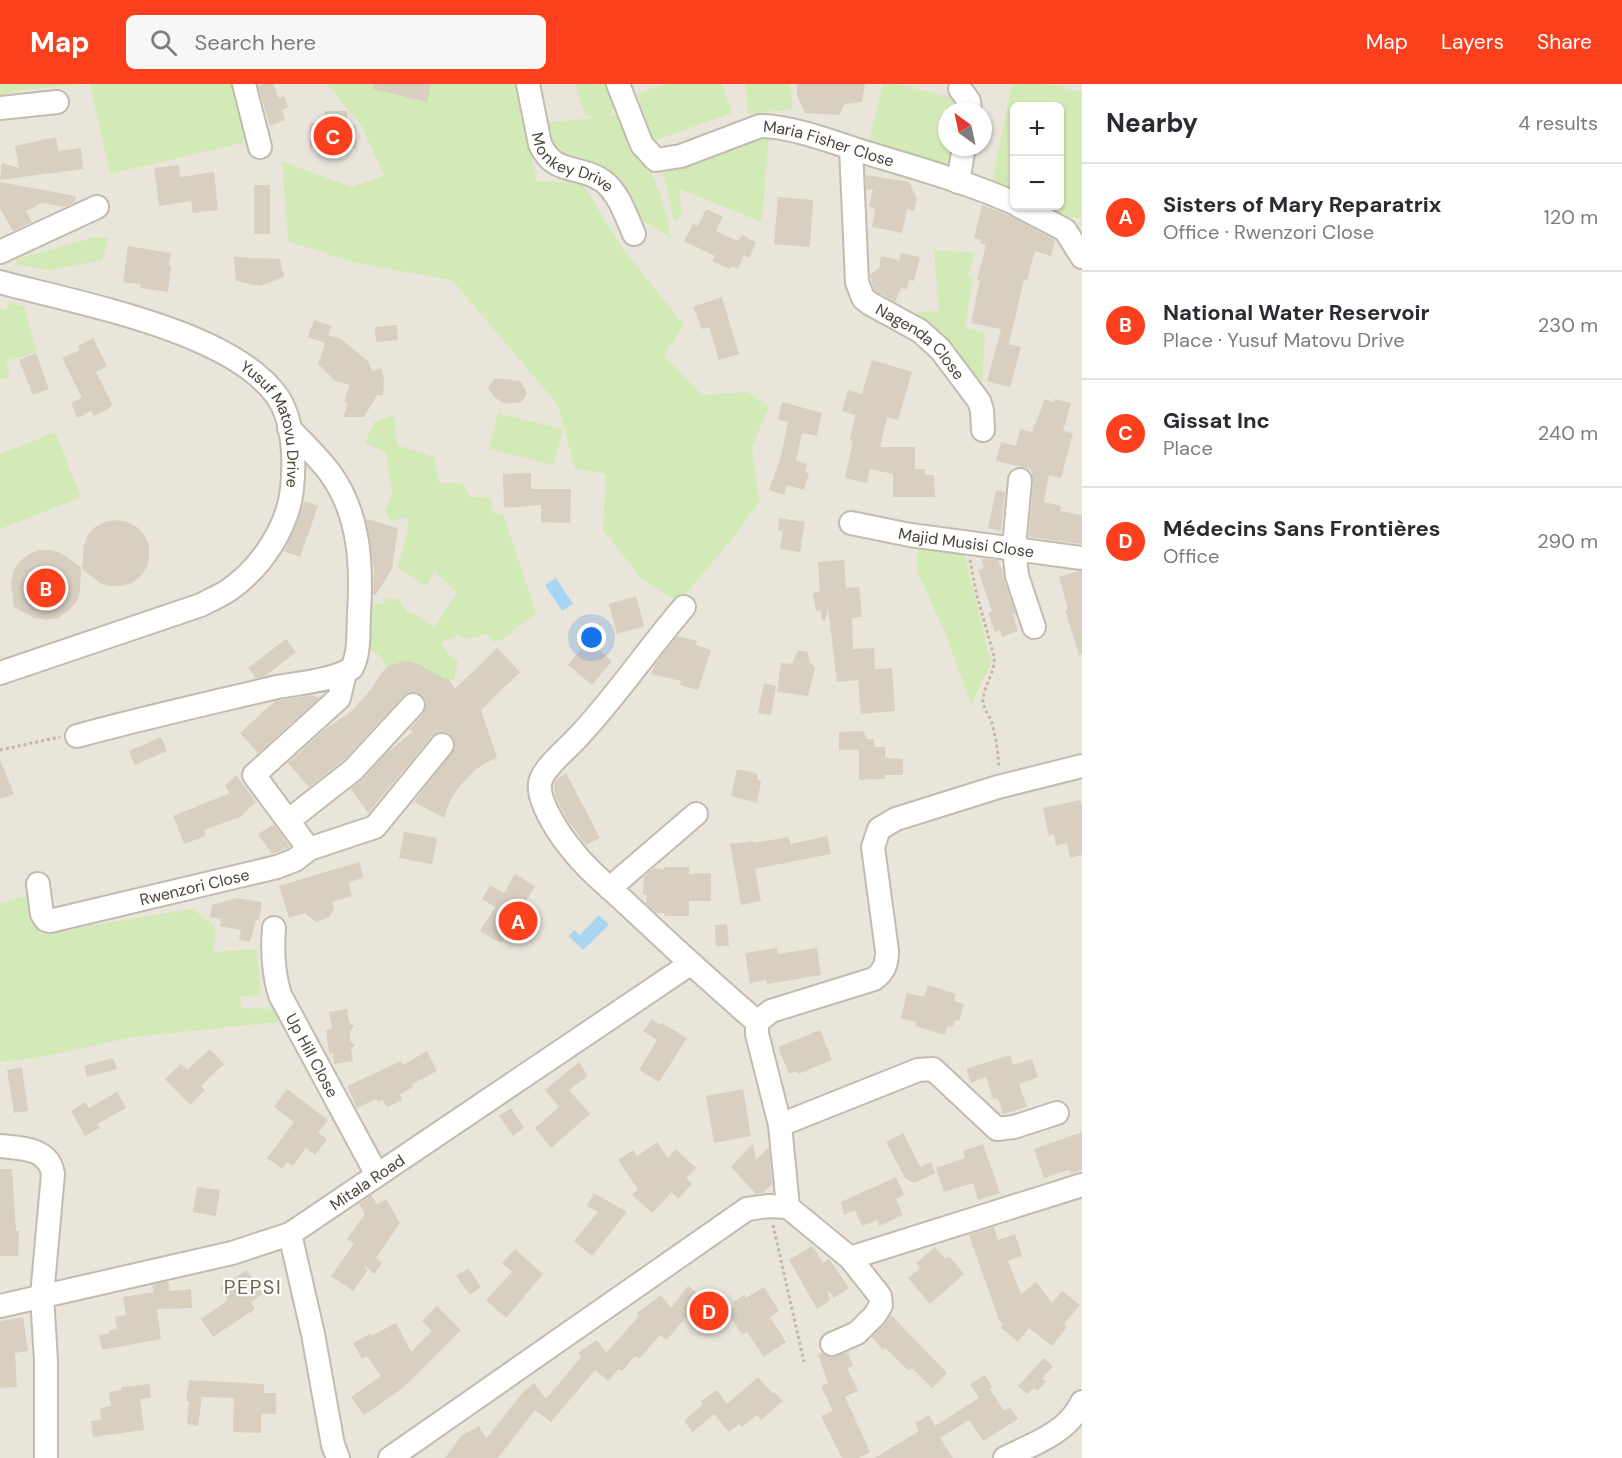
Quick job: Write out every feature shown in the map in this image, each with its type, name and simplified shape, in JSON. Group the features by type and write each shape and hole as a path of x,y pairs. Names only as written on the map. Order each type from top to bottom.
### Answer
{"street":[{"path":"244,84 260,147"},
{"name":"Monkey Drive","path":"528,84 544,154 557,165 594,176 610,187 634,234"},
{"name":"Maria Fisher Close","path":"618,84 642,145 656,160 681,156 760,126 783,128 958,182 1010,202"},
{"path":"960,89 969,102"},
{"path":"0,108 57,102"},
{"name":"Nagenda Close","path":"850,148 857,282 860,291 869,303 920,331 940,349 979,400 982,410 982,430"},
{"path":"958,182 962,156"},
{"path":"0,252 97,207"},
{"path":"1027,210 1065,230 1082,257"},
{"name":"Yusuf Matovu Drive","path":"0,282 186,335 218,350 246,367 278,397 285,412 289,428 293,478 287,512 268,548 252,570 229,590 201,605 0,673"},
{"path":"77,736 212,702 310,680 335,677 352,668 357,651 361,573 356,531 350,512 330,472 289,428"},
{"path":"1020,480 1014,548 1017,576 1035,627"},
{"name":"Majid Musisi Close","path":"851,523 967,544 1082,558"},
{"path":"684,607 652,644 638,666 605,707 548,769 540,781 540,794 543,805 580,859 690,964 757,1022 757,1034 780,1125 779,1206"},
{"path":"309,849 254,775 339,698 345,673"},
{"path":"289,820 353,770 413,705"},
{"name":"Rwenzori Close","path":"38,884 42,914 46,920 54,921 277,867 295,860 309,849 375,827 442,745"},
{"path":"757,1022 771,1011 874,979 881,974 887,959 873,847 879,829 897,819 998,787 1082,766"},
{"path":"610,888 696,814"},
{"name":"Up Hill Close","path":"274,928 272,959 280,995 377,1175"},
{"name":"Mitala Road","path":"0,1306 232,1253 290,1234 690,964"},
{"path":"780,1125 918,1070 933,1069 997,1129 1014,1127 1056,1113"},
{"path":"0,1146 31,1150 46,1159 51,1165 53,1174 42,1296 46,1361 46,1458"},
{"path":"850,1258 1082,1185"},
{"path":"390,1458 747,1209 779,1206 850,1258 880,1296 881,1305 857,1333 832,1344"},
{"path":"290,1234 333,1445 338,1458"},
{"path":"1005,1458 1060,1430 1077,1414 1082,1402"}],"path":[{"path":"967,544 977,596 994,656 995,665 988,681 983,705 990,720 998,751 998,787"},
{"path":"0,750 47,739 77,736"},
{"path":"779,1206 804,1362"}],"shaded area":[{"path":"0,84 1082,84 1082,1458 0,1458"}],"green space":[{"path":"1,84 83,84 22,90 0,95"},
{"path":"90,84 233,84 246,142 110,174"},
{"path":"327,84 518,84 536,181 582,183 623,249 684,325 664,356 702,395 748,392 769,406 752,448 759,502 737,533 679,602 642,579 603,530 606,474 575,469 558,405 452,280 355,263 288,241 282,161 351,187 384,176 361,125"},
{"path":"575,84 605,84 615,106 611,114 606,116 618,115 652,174 664,204 671,238 635,216 552,153 541,123 593,118 585,115"},
{"path":"664,84 722,84 732,113 654,141 637,94"},
{"path":"745,84 790,84 793,109 748,114"},
{"path":"883,84 897,84 965,101 938,102 938,156 950,156 948,164 868,144"},
{"path":"1012,84 1048,84 1082,92 1082,218 1062,217 1048,210 1064,210 1064,102 1010,102 1010,191 992,182"},
{"path":"769,131 762,222 679,189 682,218 674,220 662,169"},
{"path":"95,237 109,238 102,260 51,270 16,265 17,259"},
{"path":"934,250 975,253 968,275 973,277 965,327 985,333 982,381 972,381 919,325 915,312 939,311"},
{"path":"9,302 24,306 37,352 6,361 10,377 0,379 0,309 6,310"},
{"path":"498,413 563,429 554,465 489,449"},
{"path":"394,415 397,445 434,457 439,483 462,483 470,497 491,498 493,513 504,515 536,613 502,640 494,642 487,634 468,638 458,635 440,643 448,654 458,661 454,680 389,676 382,658 366,649 367,616 375,604 384,604 386,598 398,599 407,612 435,627 457,592 434,571 427,586 397,567 407,536 408,517 391,521 385,511 392,495 386,452 365,443 374,422"},
{"path":"55,432 81,497 0,529 0,454"},
{"path":"918,548 963,549 991,663 971,705 947,637 918,573"},
{"path":"30,895 39,934 192,909 215,925 214,952 257,949 261,995 240,996 241,1008 276,1009 279,1022 133,1037 37,1058 0,1062 0,903"}],"water":[{"path":"556,578 573,604 562,611 545,585"},
{"path":"599,915 609,925 583,950 569,936 574,930 580,935"}],"building":[{"path":"273,84 279,98 284,96 288,107 282,110 285,120 270,126 258,86"},
{"path":"374,84 431,84 427,102 373,89"},
{"path":"797,84 865,84 862,102 845,104 839,115 805,113 797,95"},
{"path":"325,111 347,111 347,125 356,125 356,148 310,148 310,123 325,123"},
{"path":"56,137 58,151 81,148 83,169 0,180 2,163 19,168 15,146"},
{"path":"179,165 180,177 214,172 218,210 193,213 191,201 159,206 154,168"},
{"path":"866,175 909,182 917,199 914,211 907,209 902,233 872,227 875,209 869,206 873,190 866,189"},
{"path":"0,182 76,196 75,202 64,207 42,203 26,211 32,222 13,231 0,208"},
{"path":"254,185 270,185 270,234 254,234"},
{"path":"778,197 813,200 810,247 774,244"},
{"path":"982,205 1010,216 1055,240 1051,256 1035,251 1027,280 1024,279 1009,344 1021,347 1010,387 987,381 1001,329 971,323 980,280 977,280 986,245 974,238"},
{"path":"706,209 723,217 716,231 738,241 742,235 756,242 749,258 744,255 738,269 732,266 730,269 712,261 715,256 684,241 693,224 698,226"},
{"path":"128,246 171,253 168,292 140,288 141,284 123,282"},
{"path":"901,253 920,257 914,281 909,280 907,289 901,288 895,302 874,290 870,275 879,268 881,256 899,260"},
{"path":"234,257 280,259 284,277 260,286 236,281"},
{"path":"722,297 739,354 719,360 709,327 702,329 693,307"},
{"path":"314,320 332,326 328,335 341,339 369,362 372,371 381,368 384,378 383,395 377,395 364,417 343,417 348,404 344,401 350,385 335,381 318,364 325,343 308,337"},
{"path":"397,325 398,340 376,342 375,327"},
{"path":"93,338 107,366 96,372 113,406 94,416 91,411 77,418 71,403 82,398 62,358 80,350 78,346"},
{"path":"36,353 49,389 33,395 19,360"},
{"path":"872,360 912,372 898,420 887,417 880,447 915,447 915,469 925,469 925,475 934,475 935,497 893,497 893,474 870,469 867,483 845,478 853,441 850,440 855,415 842,411 848,390 862,394"},
{"path":"495,378 521,381 527,393 522,402 506,404 495,398 488,388"},
{"path":"1045,399 1071,403 1063,431 1073,433 1061,478 1049,475 1044,502 1061,506 1060,511 1082,515 1082,544 1029,537 1033,481 1031,469 996,461 1001,442 1016,446 1020,429 1032,432"},
{"path":"782,402 822,413 817,436 802,433 796,461 807,464 805,472 809,473 804,490 787,485 784,495 769,490 781,456 788,422 778,420"},
{"path":"531,473 531,489 571,489 570,523 541,522 541,505 504,508 503,474"},
{"path":"996,490 1005,492 1001,531 988,528"},
{"path":"304,501 318,506 300,557 284,551"},
{"path":"779,518 805,522 800,552 780,549 783,531 778,530"},
{"path":"366,519 398,528 392,569 375,596 373,594 374,569"},
{"path":"116,520 137,527 149,545 149,556 147,567 132,583 110,586 100,583 82,569 84,545 88,535 95,527"},
{"path":"38,550 61,553 81,567 80,592 76,603 58,618 47,620 35,618 14,607 11,583 13,572 19,562"},
{"path":"844,560 846,588 859,587 862,617 852,618 853,649 874,648 875,669 892,668 895,711 861,714 858,680 837,682 828,608 825,621 822,620 821,610 816,611 813,593 820,592 818,562"},
{"path":"981,560 998,560 1016,614 1013,615 1018,631 1002,637 1000,630 995,632 988,612 992,611 978,570 984,568"},
{"path":"1082,571 1082,654 1079,655 1065,610 1068,609 1059,577"},
{"path":"636,596 644,626 617,634 609,604"},
{"path":"677,636 697,641 696,645 711,650 698,690 680,685 681,681 650,674"},
{"path":"286,639 296,652 265,676 256,678 248,668"},
{"path":"588,641 612,661 592,685 568,665"},
{"path":"497,648 520,672 481,710 497,757 476,769 459,787 449,803 444,818 414,802 455,748 454,740 450,734 445,732 438,732 432,736 368,813 351,789 412,732 410,729 426,707 426,700 417,692 410,692 403,696 346,758 309,787 288,763 324,730 352,711 389,666 405,661 418,664 446,680 448,678 455,689"},
{"path":"798,650 808,652 809,661 815,668 808,696 777,692 781,663 792,664"},
{"path":"764,683 776,686 771,715 758,713"},
{"path":"312,695 319,698 258,753 240,733 275,701"},
{"path":"863,731 867,739 874,739 874,747 885,747 885,758 903,759 903,775 885,775 885,779 859,780 859,750 839,750 839,732"},
{"path":"161,737 167,751 135,765 129,751"},
{"path":"0,760 14,794 0,799"},
{"path":"737,769 758,774 757,780 761,781 757,803 731,796"},
{"path":"566,773 600,838 586,845 568,821 555,796 554,783"},
{"path":"236,775 256,802 240,817 204,830 206,836 184,844 173,816 230,793 225,786"},
{"path":"1080,800 1082,855 1070,858 1067,843 1056,846 1054,834 1049,836 1043,808"},
{"path":"274,824 290,847 272,854 258,834"},
{"path":"404,832 437,838 432,864 399,858"},
{"path":"827,836 831,854 755,869 761,901 741,905 730,844 789,837 791,844"},
{"path":"359,862 364,877 348,883 352,896 332,902 334,909 329,917 316,922 305,913 289,918 279,886"},
{"path":"664,867 689,867 689,874 711,873 711,901 689,901 689,916 664,916 665,913 656,913 646,903 647,895 643,894 644,877 654,868 664,869"},
{"path":"515,874 535,886 501,943 480,931 495,907 482,899 490,885 504,893"},
{"path":"237,898 262,902 259,920 256,920 250,942 239,939 241,930 220,926 221,919 210,917 212,905"},
{"path":"727,924 729,946 716,946 715,925"},
{"path":"777,948 778,954 817,948 821,975 767,984 766,980 750,983 745,953"},
{"path":"928,985 956,994 954,1001 964,1004 959,1021 955,1020 953,1027 947,1026 945,1035 915,1026 916,1022 901,1018 907,993 924,997"},
{"path":"347,1009 349,1022 354,1026 350,1031 350,1041 355,1045 351,1049 353,1061 334,1064 333,1053 329,1054 326,1030 332,1029 329,1012"},
{"path":"652,1019 687,1038 659,1082 639,1070 657,1040 643,1031"},
{"path":"820,1030 832,1060 798,1074 796,1071 789,1074 778,1047"},
{"path":"210,1049 224,1064 201,1086 205,1090 190,1105 165,1079 181,1064 187,1070"},
{"path":"427,1051 437,1071 412,1084 413,1087 400,1094 402,1100 387,1107 383,1100 378,1102 376,1099 357,1108 347,1086 401,1061 403,1065"},
{"path":"1010,1055 1013,1065 1032,1059 1038,1077 1019,1084 1027,1107 1003,1114 998,1098 993,1099 986,1077 971,1083 966,1069"},
{"path":"113,1058 117,1069 87,1077 84,1066"},
{"path":"579,1062 588,1076 569,1090 590,1114 551,1148 535,1128 559,1107 545,1090"},
{"path":"22,1067 28,1111 14,1113 7,1070"},
{"path":"287,1089 328,1120 318,1133 327,1139 315,1155 306,1148 293,1166 287,1162 282,1169 267,1158 294,1122 274,1107"},
{"path":"743,1089 751,1136 714,1143 706,1096"},
{"path":"117,1092 126,1108 97,1124 100,1128 85,1136 71,1111 85,1102 89,1108"},
{"path":"511,1108 524,1128 513,1136 499,1116"},
{"path":"1082,1132 1082,1170 1071,1173 1070,1170 1065,1171 1044,1178 1034,1149"},
{"path":"903,1133 920,1167 931,1162 935,1173 914,1183 905,1178 886,1142"},
{"path":"657,1142 668,1158 676,1149 696,1168 686,1178 692,1184 678,1199 672,1192 652,1213 632,1195 638,1189 618,1160 633,1150 637,1156"},
{"path":"753,1143 756,1160 769,1147 772,1184 763,1193 756,1194 731,1167"},
{"path":"983,1144 1000,1193 978,1200 973,1183 944,1192 936,1168 965,1158 963,1151"},
{"path":"0,1169 12,1169 16,1231 19,1231 18,1256 0,1256"},
{"path":"896,1177 904,1195 896,1199 903,1215 879,1226 877,1220 862,1226 855,1210 844,1215 841,1202"},
{"path":"197,1187 220,1190 216,1216 193,1212"},
{"path":"594,1193 627,1212 592,1256 574,1241 598,1212 587,1206"},
{"path":"371,1195 377,1204 386,1199 400,1223 376,1258 382,1263 374,1274 364,1265 367,1271 353,1291 331,1276 354,1244 347,1239 365,1214 359,1204"},
{"path":"994,1227 998,1240 1015,1234 1022,1256 1008,1261 1021,1294 1036,1282 1052,1303 1062,1291 1080,1305 1064,1324 1067,1327 1052,1346 1029,1328 1018,1342 1001,1328 1003,1324 999,1320 969,1235"},
{"path":"812,1246 823,1263 829,1259 849,1288 834,1298 827,1289 830,1300 817,1309 789,1260"},
{"path":"935,1247 945,1259 949,1256 964,1274 930,1304 908,1278 920,1268 916,1263"},
{"path":"515,1249 543,1274 506,1318 486,1300 512,1272 502,1263"},
{"path":"468,1268 481,1287 470,1295 456,1276"},
{"path":"247,1270 263,1294 251,1302 255,1309 213,1337 201,1319 228,1300 220,1288"},
{"path":"168,1281 170,1291 191,1289 192,1308 157,1309 161,1339 102,1350 99,1335 117,1329 115,1317 126,1315 123,1297 154,1292 152,1285"},
{"path":"688,1286 702,1297 667,1340 660,1335 639,1359 635,1356 622,1371 619,1369 608,1381 595,1370 551,1422 535,1410 498,1458 445,1458 461,1436 479,1426 486,1439 523,1392 534,1383 546,1399 581,1357 578,1353 597,1340 606,1353 639,1316 637,1313 661,1295 671,1308"},
{"path":"764,1287 779,1311 770,1317 786,1342 764,1357 747,1332 742,1335 727,1311 735,1306 733,1302 744,1295 746,1298"},
{"path":"437,1306 461,1330 403,1388 364,1415 351,1397 381,1376 367,1356 362,1359 353,1343 396,1323 411,1352 432,1331 422,1321"},
{"path":"891,1315 947,1373 932,1388 912,1368 909,1371 885,1348 883,1350 872,1337"},
{"path":"23,1317 28,1351 15,1353 17,1387 0,1388 0,1321"},
{"path":"848,1352 853,1366 847,1368 858,1391 845,1397 870,1452 859,1458 842,1458 821,1416 833,1411 821,1386 828,1383 818,1354 822,1353 831,1357"},
{"path":"1044,1358 1053,1366 1042,1378 1046,1382 1037,1391 1034,1388 1027,1394 1018,1386"},
{"path":"985,1375 992,1387 990,1389 1004,1411 1010,1407 1018,1419 983,1441 969,1420 940,1438 953,1458 875,1458 919,1431 915,1423 929,1415 935,1426 979,1398 970,1384"},
{"path":"758,1377 772,1393 774,1392 783,1401 761,1420 757,1415 742,1427 739,1424 729,1432 714,1414 693,1432 684,1421 703,1404 701,1401 717,1390 727,1404"},
{"path":"189,1380 264,1384 264,1393 276,1393 276,1414 261,1414 261,1433 233,1432 234,1398 202,1397 198,1426 187,1424 189,1401 186,1401"},
{"path":"150,1384 151,1398 140,1399 144,1430 93,1437 91,1421 101,1420 100,1408 111,1406 109,1392 122,1390 121,1387"}],"place":[{"name":"Gissat Inc","path":"333,136"},
{"name":"National Water Reservoir","path":"46,588"},
{"name":"Sisters of Mary Reparatrix","path":"518,921"},
{"name":"Médecins Sans Frontières","path":"709,1311"}],"district":[{"name":"PEPSI","path":"253,1287"}]}
